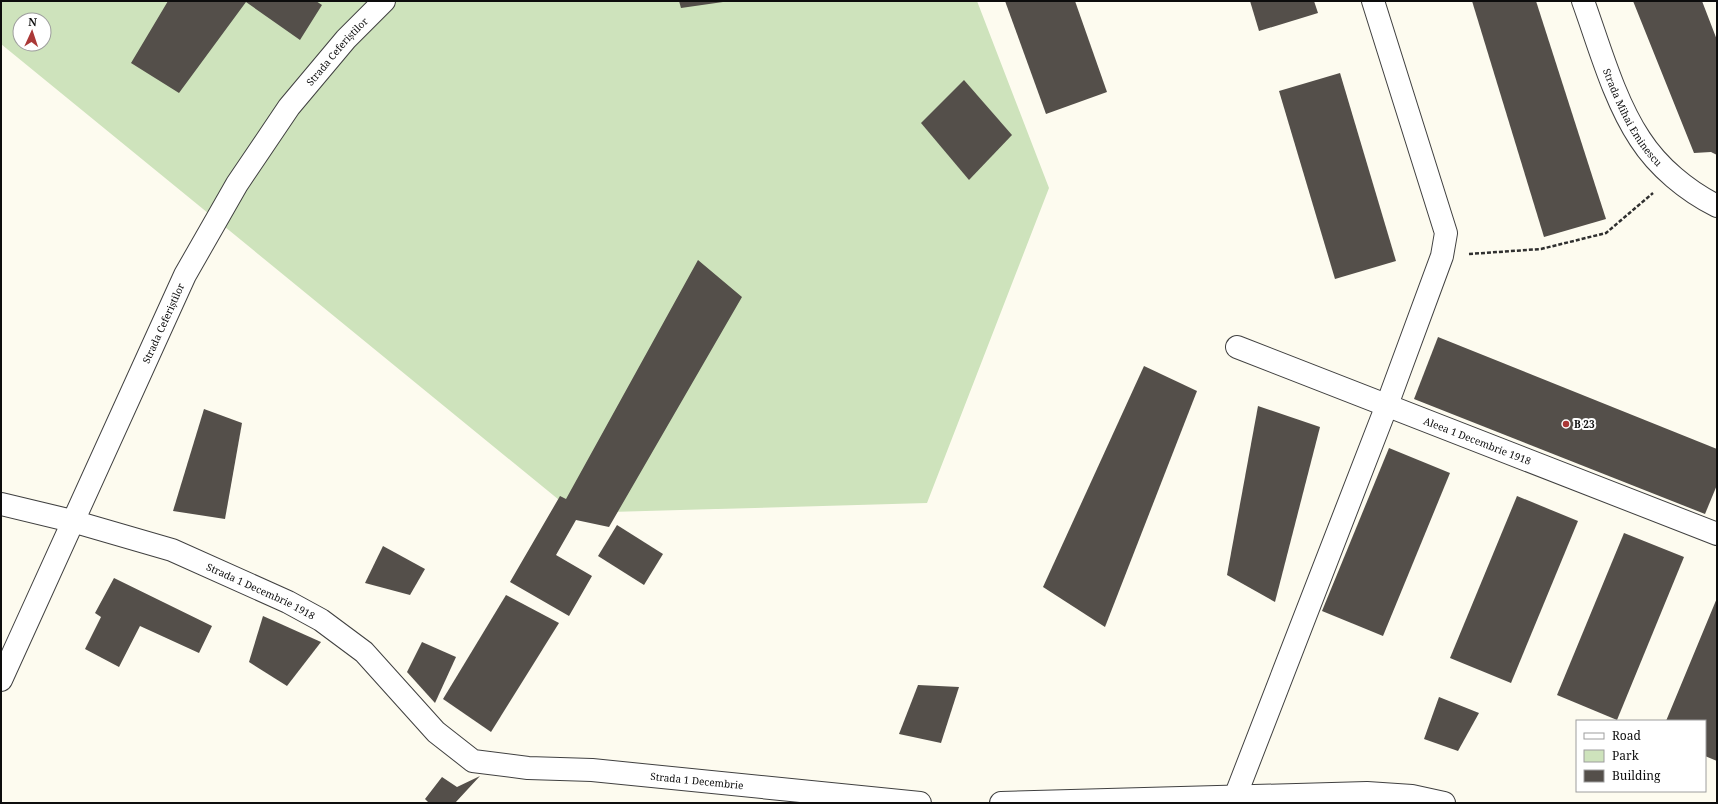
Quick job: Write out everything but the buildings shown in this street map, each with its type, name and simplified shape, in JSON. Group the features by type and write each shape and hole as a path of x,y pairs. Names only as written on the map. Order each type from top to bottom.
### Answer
{"street":[{"name":"Strada Ceferiștilor","path":"1,680 184,275 237,184 289,107 346,39 384,1"},
{"path":"1235,797 1387,405 1442,256 1446,233 1440,218 1373,1"},
{"name":"Strada Mihai Eminescu","path":"1583,1 1620,100 1640,139 1666,170 1699,197 1717,206"},
{"name":"Aleea 1 Decembrie 1918","path":"1237,347 1717,534"},
{"name":"Strada 1 Decembrie 1918","path":"1,504 72,521 172,550 288,602 321,620 364,652 436,732 473,761"},
{"name":"Strada 1 Decembrie","path":"473,761 528,768 592,770 920,803"},
{"path":"1001,803 1235,797 1308,793 1367,793 1412,796 1444,803"}],"path":[{"path":"1442,256 1541,249 1606,233 1673,176"}],"green space":[{"path":"1,1 977,1 1049,188 927,503 575,513 1,44"}],"place":[{"name":"B 23","path":"1566,424"}]}
